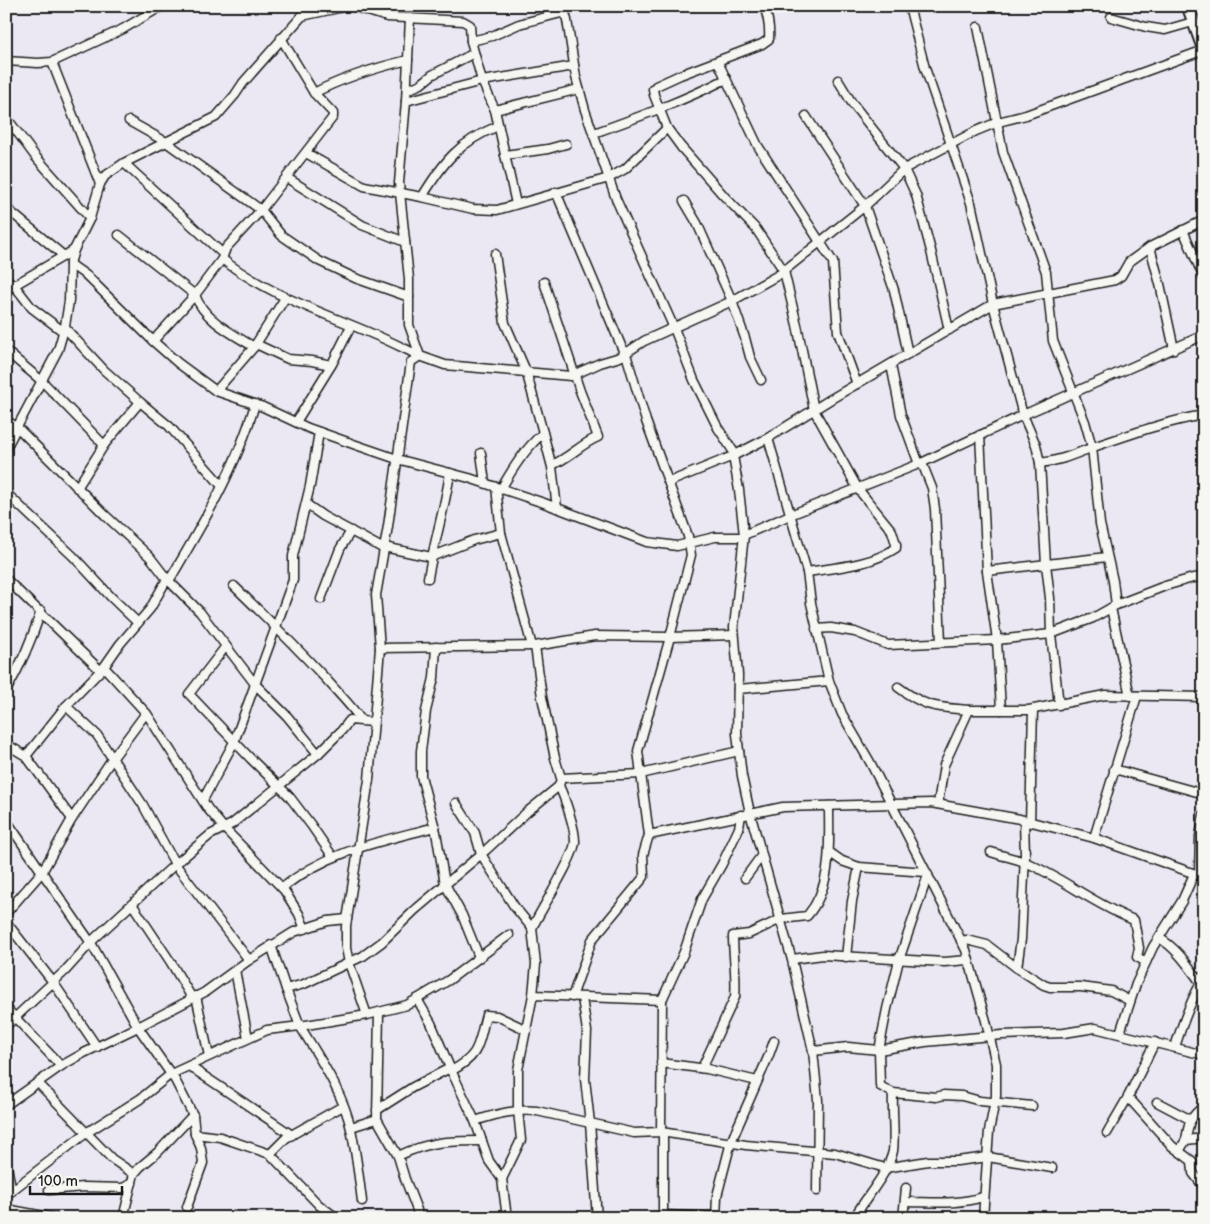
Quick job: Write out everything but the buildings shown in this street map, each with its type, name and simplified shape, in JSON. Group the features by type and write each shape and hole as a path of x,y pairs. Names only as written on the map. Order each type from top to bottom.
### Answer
{"highway":[{"path":"1188,6 1204,50"}],"street":[{"path":"6,61 52,62 123,29 162,6"},
{"path":"6,448 43,382 58,350 69,301 70,264 74,250 90,218 100,184 105,176 124,163 216,117 281,38 302,16 307,6"},
{"path":"302,16 350,6 387,17 463,21 470,25 474,53 482,80 495,110 516,204"},
{"path":"764,6 768,16 769,39 762,44 718,62 680,75 653,89 668,128 682,148 756,229 784,271 814,410 858,489 892,531 896,548 878,558 853,565 807,572"},
{"path":"909,6 925,68 971,203 993,304 1022,415 1036,445 1040,463 1051,634 1059,704"},
{"path":"471,41 492,36 519,24 564,9 579,89 616,199 674,328 694,380 734,455 743,536 734,634 738,675 737,734 742,776 750,813 792,959 813,1052 818,1100 817,1191"},
{"path":"1111,17 1146,27 1165,30 1193,22"},
{"path":"410,18 407,90 399,184 409,297 409,325 420,356"},
{"path":"978,27 1003,152 1044,266 1049,292 1053,340 1092,447 1100,524 1113,581 1113,606 1134,696 1094,838"},
{"path":"153,341 195,295 222,257 226,248 287,178 334,118 333,113 314,93 281,38"},
{"path":"124,163 243,275 285,298 375,335 420,356 445,364 571,376 626,354 644,341 732,301 784,271 865,206 904,169 952,143 998,122 1026,114 1204,50"},
{"path":"407,90 421,84 432,75 474,53"},
{"path":"314,93 337,81 359,73 408,60"},
{"path":"52,62 100,184"},
{"path":"718,62 758,146 833,262 838,332 857,384"},
{"path":"406,102 482,80 574,66"},
{"path":"594,133 661,110 726,79"},
{"path":"838,80 852,103 904,169 916,194 949,330"},
{"path":"495,110 579,89"},
{"path":"806,116 865,206 894,290 908,354"},
{"path":"6,117 35,156 90,218"},
{"path":"129,120 166,142 260,210 281,236 319,261 355,278 409,297"},
{"path":"422,197 437,173 455,151 481,133 498,126"},
{"path":"306,153 364,186 473,209 497,210 608,178 625,169 668,128"},
{"path":"505,155 548,149 566,144"},
{"path":"287,178 362,225 405,242"},
{"path":"556,192 626,354 646,422 688,536 691,555 638,751 649,835 642,855 644,876 592,940 572,997"},
{"path":"684,200 698,223 732,301 750,357 761,380"},
{"path":"6,208 64,256"},
{"path":"669,482 734,455 768,438 993,304 1116,280 1121,276 1129,262 1150,246 1204,220"},
{"path":"1183,230 1204,278"},
{"path":"119,235 195,295 197,301 209,315 227,331 255,346 288,359 331,365"},
{"path":"1150,246 1174,349"},
{"path":"6,290 74,250"},
{"path":"495,254 505,323 526,371 552,465 557,508"},
{"path":"70,264 87,276 178,363 216,391 255,404 319,432 397,460 485,483 647,542 677,546 716,537 743,536 790,515 921,464 1022,415 1204,335"},
{"path":"6,279 14,285 32,308 64,330 104,370 169,426 222,486"},
{"path":"544,282 598,437 585,443 565,459 552,465"},
{"path":"216,391 255,346 285,298"},
{"path":"296,422 331,365 351,326"},
{"path":"6,351 43,382 104,445"},
{"path":"367,1015 349,964 346,948 347,919 369,780 380,648 376,595 411,362 420,356"},
{"path":"891,365 901,415 932,488 935,509 941,642"},
{"path":"77,488 104,445 140,402"},
{"path":"26,756 66,706 102,668 150,609 210,513 250,424 255,404"},
{"path":"1040,463 1068,458 1092,447 1145,429 1204,415"},
{"path":"6,420 18,428 77,488 150,557 168,580 200,612 255,684 287,716 318,754"},
{"path":"203,800 234,742 293,580 293,556 306,504 319,432"},
{"path":"502,1179 522,1140 518,1110 518,1070 533,995 536,964 532,928 540,910 559,880 576,843 560,782 533,646 501,534 498,488 531,444 543,433"},
{"path":"980,435 987,571 997,640 1001,710"},
{"path":"768,438 807,572 810,604 829,681 842,714 870,762 961,941 986,1021 996,1064 996,1096 983,1197 983,1218"},
{"path":"481,453 485,483"},
{"path":"428,578 431,557 446,501 450,473"},
{"path":"6,493 73,556 138,623"},
{"path":"306,504 351,532 384,548 431,557 474,540 501,534"},
{"path":"321,599 340,549 351,532"},
{"path":"987,571 1106,557"},
{"path":"816,629 831,628 855,632 888,645 997,640 1051,634 1093,618 1113,606 1165,586 1204,577"},
{"path":"6,579 102,668 146,713 208,809 282,888 299,914 305,929"},
{"path":"234,586 276,626 356,712 361,720"},
{"path":"6,691 21,666 41,611"},
{"path":"380,648 533,646 595,636 670,638 734,634"},
{"path":"226,646 189,694 277,787 289,796 333,857"},
{"path":"436,647 434,678 426,711 422,744 421,776 435,827 445,884 462,915 479,957"},
{"path":"738,689 829,681"},
{"path":"898,687 914,699 931,706 969,710 1033,710 1105,695 1204,697"},
{"path":"66,706 97,735 143,805 176,864 249,960"},
{"path":"938,804 944,765 969,710"},
{"path":"1017,968 1022,939 1033,710"},
{"path":"6,913 42,872 72,818 146,713"},
{"path":"6,1026 132,904 210,835 232,824 318,754 350,720 373,722"},
{"path":"6,744 26,756 72,818"},
{"path":"286,989 304,984 349,964 382,942 415,910 481,854 560,782 641,774 739,751"},
{"path":"1114,769 1204,794"},
{"path":"456,803 475,833 481,854 514,906 532,928"},
{"path":"649,835 783,807 931,803 1027,822 1094,838 1199,875"},
{"path":"702,1068 735,997 733,936 749,934 780,919 807,916 816,906 826,876 829,852 829,806"},
{"path":"1120,1033 1136,984 1146,962 1199,875 1200,836 1204,814"},
{"path":"741,815 739,828 722,864 702,899 684,952 662,1000 663,1216 716,1217 717,1196 730,1142 774,1041"},
{"path":"6,820 64,901 91,943 138,1027 171,1074 193,1116 203,1163 187,1207"},
{"path":"282,888 311,866 333,857 358,848 435,827"},
{"path":"829,852 842,861 859,867 927,873"},
{"path":"992,852 1025,862 1111,911 1134,920 1139,948 1137,958 1146,962"},
{"path":"745,878 762,855"},
{"path":"846,957 852,901 859,867"},
{"path":"927,873 899,960 879,1050 880,1086 892,1093 936,1097 944,1095 962,1096 980,1101 1032,1106"},
{"path":"132,904 194,997 209,1056"},
{"path":"6,1105 61,1066 194,997 271,945 294,932 328,922 347,919"},
{"path":"6,922 53,982 97,1047"},
{"path":"9,1193 86,1134 140,1099 171,1074 267,1030 367,1015 407,1005 449,980 509,935"},
{"path":"1159,938 1167,942 1178,953 1202,984 1193,998 1175,1047"},
{"path":"961,941 967,940 987,945 1017,968 1044,985 1111,991 1130,1001"},
{"path":"271,945 300,1026 325,1066 351,1127 362,1201"},
{"path":"792,959 822,955 944,962 968,960"},
{"path":"235,970 248,1038"},
{"path":"533,995 662,1000"},
{"path":"582,998 587,1031 585,1079 597,1218"},
{"path":"417,999 431,1023 450,1070 475,1121 489,1161 502,1179 507,1218"},
{"path":"6,1008 61,1066"},
{"path":"379,1012 377,1119 398,1156 417,1210 418,1218"},
{"path":"377,1110 413,1088 461,1066 473,1054 481,1042 486,1015 497,1016 527,1030"},
{"path":"813,1052 848,1047 879,1050 925,1042 988,1036 1064,1033 1095,1028 1204,1055"},
{"path":"1107,1134 1128,1097 1154,1042"},
{"path":"661,1062 702,1068 757,1082"},
{"path":"189,1066 292,1135"},
{"path":"38,1083 112,1159 134,1174"},
{"path":"854,1218 886,1168 893,1151 892,1093"},
{"path":"1128,1097 1179,1151 1192,1161 1193,1173 1204,1187"},
{"path":"1157,1102 1191,1120"},
{"path":"270,1154 292,1135 343,1106"},
{"path":"1179,1151 1186,1140 1193,1114 1204,1106"},
{"path":"475,1121 518,1110 536,1111 634,1133 662,1132 730,1142 835,1153 886,1168 928,1161 957,1161 988,1156 1052,1168"},
{"path":"123,1218 134,1174 193,1116"},
{"path":"351,1127 377,1119"},
{"path":"196,1134 220,1137 270,1154 319,1205 337,1218"},
{"path":"1186,1140 1204,1138"},
{"path":"398,1156 417,1147 438,1142 482,1141"},
{"path":"6,1162 9,1193"},
{"path":"49,1190 84,1187 123,1188 132,1183"},
{"path":"903,1218 906,1188"},
{"path":"905,1202 936,1202 943,1204 983,1197"},
{"path":"6,1209 55,1218"},
{"path":"1187,1218 1204,1215"},
{"path":"1065,1216 1077,1218"}]}
